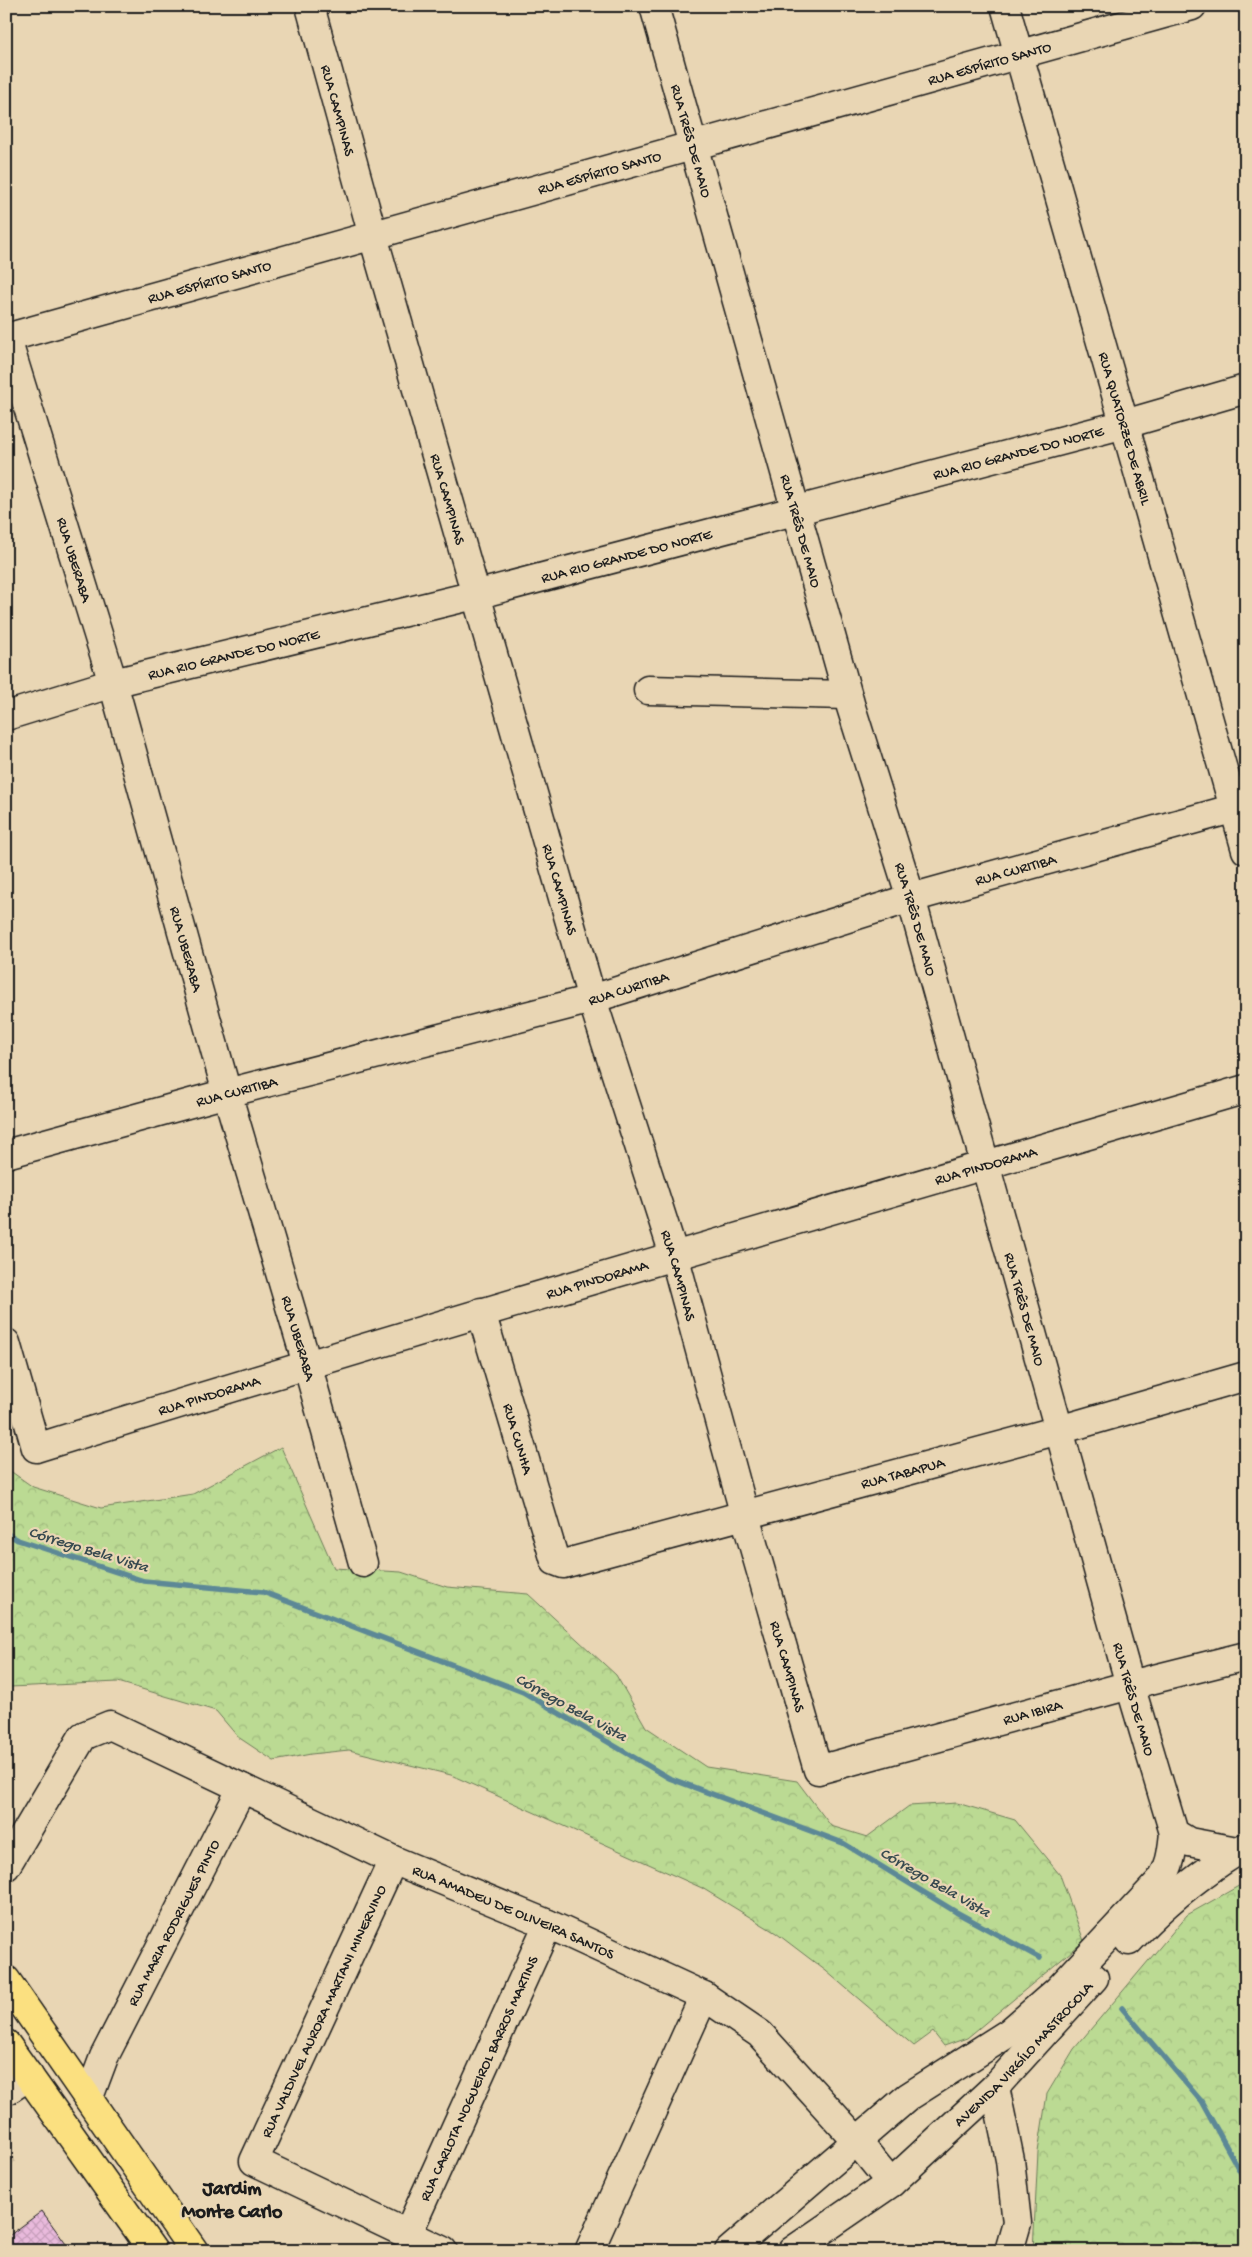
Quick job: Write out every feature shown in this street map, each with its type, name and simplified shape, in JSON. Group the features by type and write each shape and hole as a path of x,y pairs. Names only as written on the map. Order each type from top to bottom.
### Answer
{"main road":[{"path":"6,1980 89,2097 194,2251"},
{"path":"8,2052 29,2076 153,2251"}],"street":[{"name":"RUA CAMPINAS","path":"310,6 475,595 592,999 674,1255 745,1516 818,1770"},
{"name":"RUA TRÊS DE MAIO","path":"654,6 695,146 848,695 911,898 1130,1685 1174,1832 1172,1858 1168,1870 1132,1911"},
{"name":"RUA QUATORZE DE ABRIL","path":"1005,6 1124,424 1240,806 1246,850"},
{"name":"RUA ESPÍRITO SANTO","path":"6,338 1192,6"},
{"name":"RUA UBERABA","path":"6,338 113,683 226,1093 307,1364 363,1563"},
{"name":"RUA RIO GRANDE DO NORTE","path":"6,716 113,683 475,595 1124,424 1246,389"},
{"path":"648,690 848,695"},
{"name":"RUA CURITIBA","path":"6,1154 226,1093 592,999 911,898 1240,806"},
{"name":"RUA PINDORAMA","path":"6,1343 36,1448 481,1312 1246,1089"},
{"name":"RUA CUNHA","path":"481,1312 555,1561 559,1564"},
{"name":"RUA TABAPUA","path":"559,1564 745,1516 1059,1430 1246,1376"},
{"name":"RUA IBIRA","path":"818,1770 1130,1685 1246,1656"},
{"name":"RUA AMADEU DE OLIVEIRA SANTOS","path":"6,1866 83,1736 110,1725 393,1860 548,1924 704,1996 760,2034 856,2140 891,2183"},
{"name":"RUA MARIA RODRIGUES PINTO","path":"89,2097 104,2056 242,1788"},
{"path":"1174,1832 1189,1842 1241,1849"},
{"name":"AVENIDA VIRGÍLO MASTROCOLA","path":"792,2251 891,2183 995,2087 1146,1922 1189,1884 1241,1849"},
{"name":"RUA VALDIVEL AURORA MARTANI MINERVINO","path":"393,1860 254,2162 408,2233"},
{"name":"AVENIDA VIRGÍLO MASTROCOLA","path":"729,2251 908,2096 1010,2032 1057,1991 1132,1911"},
{"name":"RUA CARLOTA NOGUEIROL BARROS MARTINS","path":"408,2233 548,1924"},
{"path":"589,2251 704,1996"},
{"path":"65,2063 86,2062 104,2056"},
{"path":"6,2091 29,2076"},
{"path":"995,2087 1010,2160 1017,2223 1010,2251"},
{"path":"408,2233 443,2251"}],"green space":[{"path":"281,1447 334,1568 401,1572 447,1587 528,1594 616,1675 646,1727 706,1767 797,1781 831,1826 867,1837 909,1806 957,1803 1015,1820 1060,1875 1084,1941 967,2038 944,2046 933,2032 914,2046 826,1971 776,1933 702,1888 451,1775 349,1750 311,1754 274,1761 238,1737 216,1711 118,1682 10,1687 6,1691 6,1468 33,1487 101,1508 193,1494"},
{"path":"1246,1883 1246,2251 1033,2251 1038,2152 1047,2094 1074,2049 1187,1915"}],"building":[{"path":"42,2211 71,2251 6,2251 6,2238"}],"waterway":[{"name":"Córrego Bela Vista","path":"6,1533 18,1540 144,1581 263,1592 523,1692 669,1778 843,1843 956,1912 1040,1958"},
{"name":"Córrego Bela Vista","path":"1122,2008 1201,2101 1246,2182"}],"district":[{"name":"Jardim Monte Carlo","path":"232,2198"}]}
